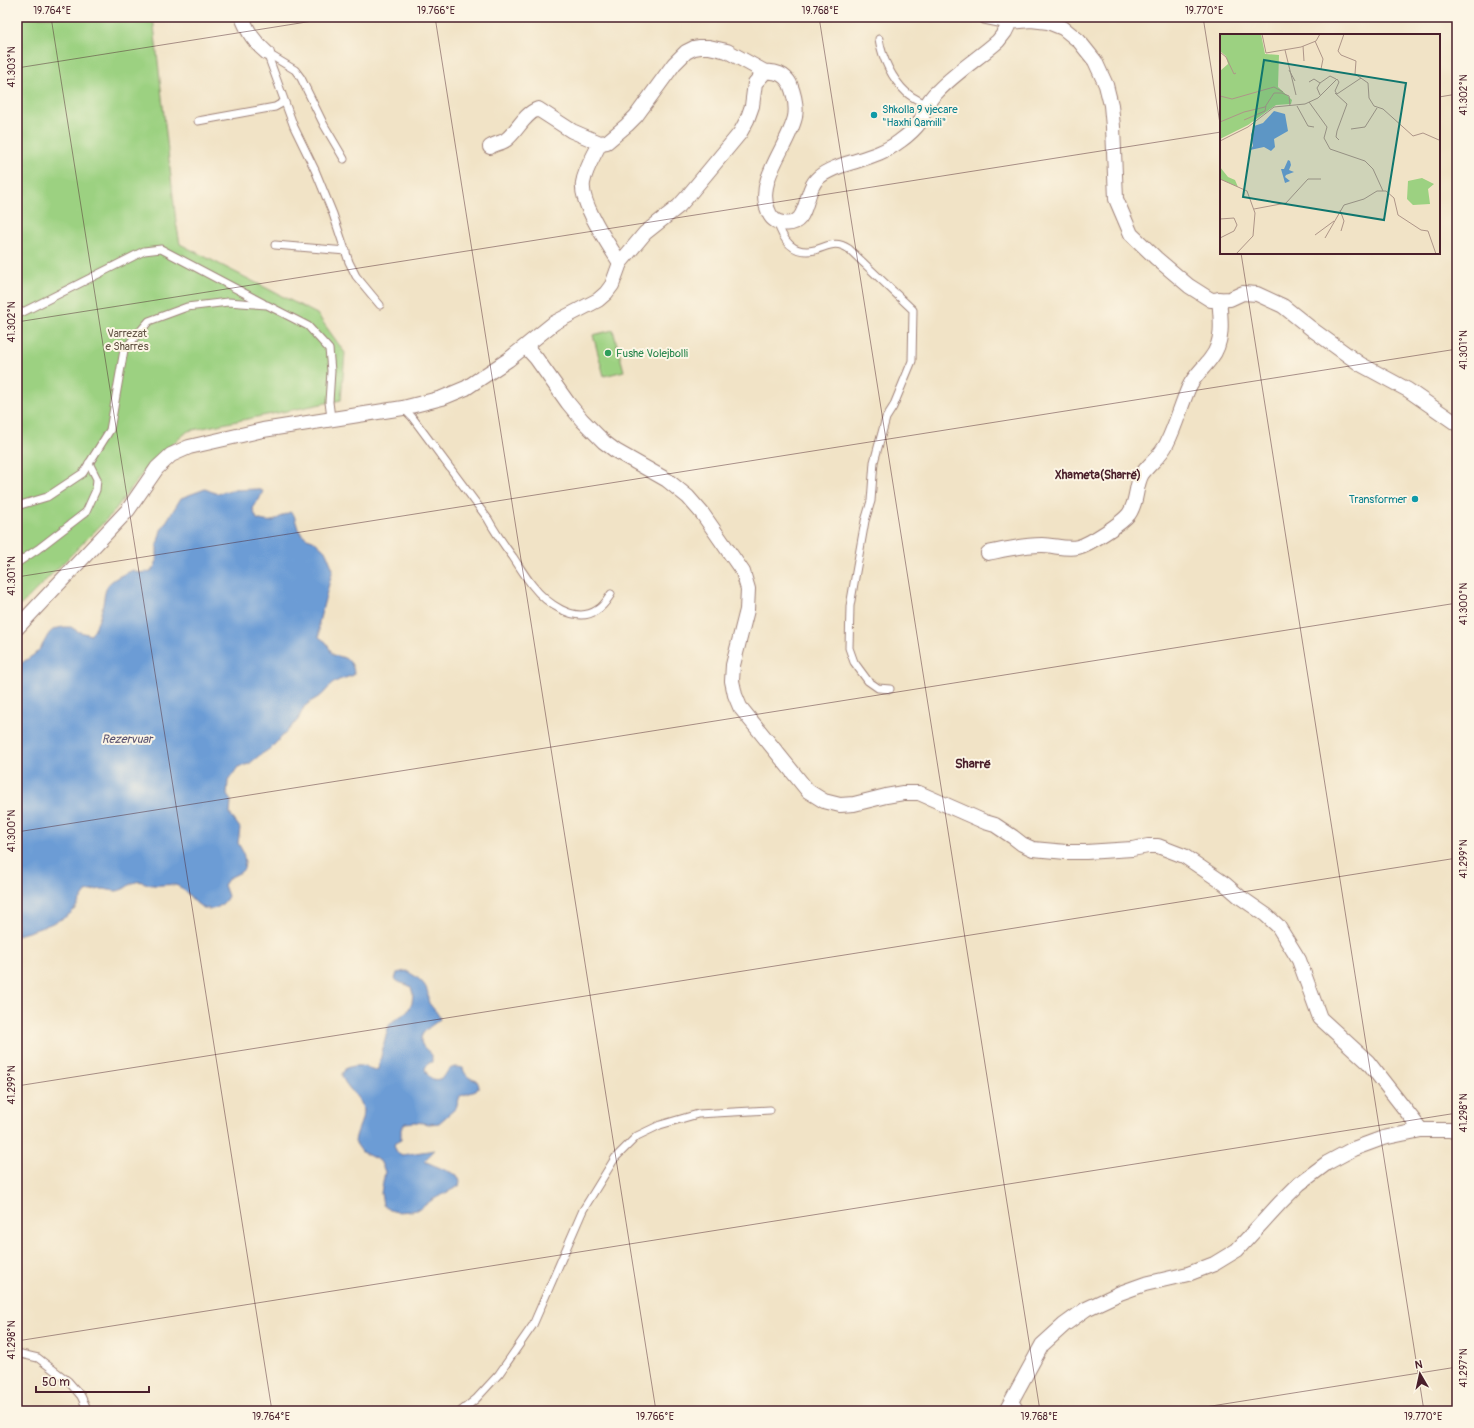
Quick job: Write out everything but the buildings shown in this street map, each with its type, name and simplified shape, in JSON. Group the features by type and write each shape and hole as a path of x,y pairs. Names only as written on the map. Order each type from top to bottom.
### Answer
{"street":[{"path":"242,17 247,29 257,44 267,53"},
{"path":"986,17 1010,22 1031,20 1048,22 1063,28 1079,41 1095,61 1106,85 1111,105 1114,127 1116,199 1131,234 1156,258 1189,286 1211,300 1230,299 1243,293 1257,294 1283,306 1360,364 1408,390 1457,424"},
{"path":"490,147 494,143 506,140 529,114 538,109 572,131 600,143 607,142 636,116 674,64 686,52 700,47 709,47 727,51 765,72 781,74 787,79 794,97 795,117 768,178 764,199 770,215 777,221 793,223 801,217 812,185 821,175 840,166 877,154 901,140 920,121 937,91 998,41 1010,22"},
{"path":"17,628 128,510 157,468 171,455 182,449 263,430 331,418 388,411 442,398 466,388 526,347 554,323 598,300 612,285 620,263 644,233 679,206 688,197 740,132 747,120 752,106 755,83 765,72"},
{"path":"600,143 585,175 583,190 585,199 602,236 620,263"},
{"path":"988,553 1016,546 1044,545 1061,548 1078,547 1096,538 1128,514 1136,500 1139,482 1142,475 1167,444 1190,386 1212,357 1217,347 1220,328 1219,300"},
{"path":"526,347 536,358 568,403 582,420 604,442 667,480 688,497 702,512 743,572 748,589 747,610 733,665 732,681 734,695 740,707 808,791 824,801 840,805 854,804 902,793 919,793 979,820 995,825 1022,844 1033,849 1086,852 1132,850 1148,846 1158,846 1184,856 1225,884 1278,926 1299,960 1320,1018 1368,1062 1421,1130"},
{"path":"1006,1411 1023,1377 1042,1345 1064,1325 1086,1309 1120,1293 1145,1284 1188,1274 1214,1264 1237,1250 1299,1184 1327,1163 1353,1149 1383,1138 1421,1130 1450,1130 1457,1132"}],"lane":[{"path":"879,39 883,56 890,72 905,92 928,105"},
{"path":"267,53 294,127 323,188 349,262 356,276 380,305"},
{"path":"267,53 290,67 301,78 324,125 344,159"},
{"path":"198,121 275,107 284,102"},
{"path":"777,221 781,234 790,246 796,249 809,251 837,244 849,249 913,310 912,361 893,407 886,418 874,462 871,501 865,521 850,606 849,648 854,662 868,682 878,688 890,689"},
{"path":"275,245 346,252"},
{"path":"17,315 144,251 161,249 308,326 329,349 332,371 330,402 331,418"},
{"path":"17,506 47,497 82,473 110,430 124,350 149,320 187,307 228,302 267,305"},
{"path":"403,408 412,417 488,519 532,585 546,600 574,614 584,614 596,611 604,604 611,594"},
{"path":"17,563 38,549 86,512 96,490 96,479 89,463"},
{"path":"461,1411 476,1399 499,1374 534,1325 583,1210 615,1158 637,1136 660,1125 698,1114 770,1110"},
{"path":"17,1353 38,1358 68,1381 80,1396 88,1411"},
{"path":"1013,1398 1021,1411"}],"green space":[{"name":"Varrezat e Sharrës","path":"17,17 153,17 176,222 180,244 317,314 345,353 341,400 188,431 151,462 111,515 17,609"},
{"name":"Fushë Volejbolli","path":"613,330 624,371 604,376 593,335"}],"water":[{"name":"Rezervuar","path":"205,489 215,493 231,490 256,489 263,491 259,500 254,505 253,510 257,519 271,521 290,512 294,515 298,529 303,535 313,540 326,552 333,569 319,622 319,637 326,642 333,655 342,657 351,663 354,670 354,675 332,684 322,695 304,707 298,720 270,749 249,764 238,767 228,781 227,795 231,801 230,814 240,828 238,843 243,852 245,862 244,869 229,878 224,885 228,896 220,906 212,909 204,908 196,903 182,888 178,886 151,885 138,882 117,891 104,889 86,892 74,910 62,919 46,926 17,935 17,906 21,899 22,891 17,869 17,666 38,651 52,630 63,627 71,627 77,631 91,635 100,616 108,585 116,578 133,570 140,573 151,571 157,560 157,545 161,530 181,498"},
{"path":"406,971 415,976 424,984 428,992 429,1003 437,1012 440,1019 426,1030 421,1037 423,1046 432,1055 432,1062 425,1068 430,1078 435,1080 442,1077 452,1068 463,1068 466,1075 477,1081 479,1086 476,1091 460,1096 456,1108 439,1123 405,1123 401,1129 401,1140 395,1143 394,1146 397,1152 402,1155 435,1150 424,1161 457,1175 460,1181 459,1186 432,1200 420,1209 396,1212 383,1205 381,1193 385,1172 380,1161 362,1152 355,1142 363,1115 363,1110 362,1105 344,1081 342,1074 346,1068 354,1066 375,1070 378,1069 388,1027 393,1021 407,1012 412,1003 413,994 411,987 395,979 397,973"}],"place":[{"name":"Shkolla 9 vjecare \"Haxhi Qamili\"","path":"874,115"},
{"name":"Fushë Volejbolli","path":"608,353"},
{"name":"Transformer","path":"1415,499"}],"district":[{"name":"Xhameta(Sharrë)","path":"1098,475"},
{"name":"Sharrë","path":"973,764"}]}
